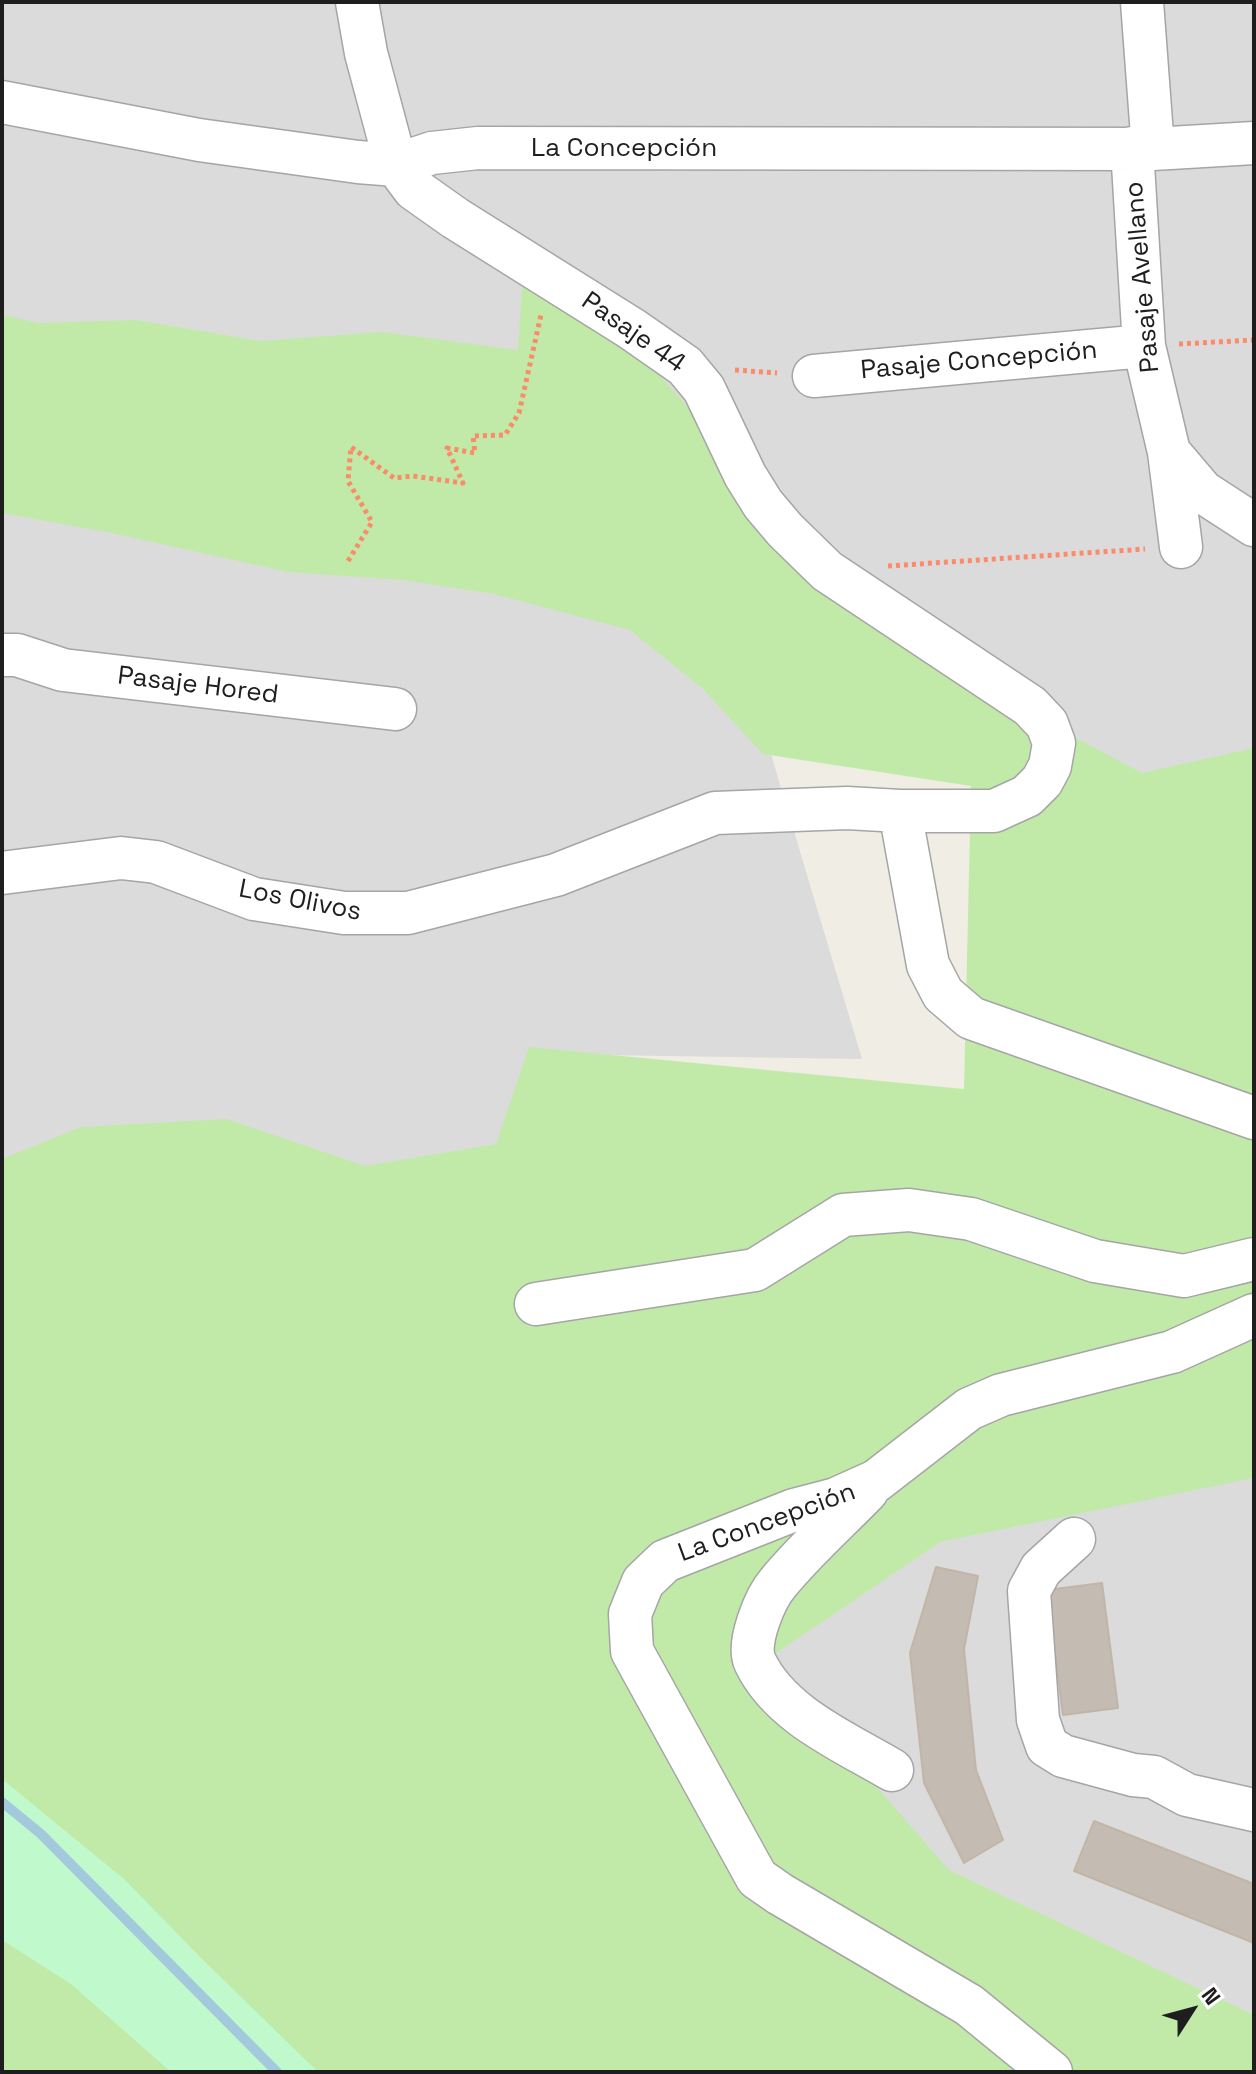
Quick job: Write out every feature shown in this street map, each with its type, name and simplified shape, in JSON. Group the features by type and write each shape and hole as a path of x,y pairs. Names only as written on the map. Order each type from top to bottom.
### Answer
{"street":[{"name":"Pasaje 44","path":"357,2 366,53 396,165 414,189 685,366 704,389 757,495 785,530 827,571 1030,706 1047,724 1054,743 1050,766 1042,781 1027,796 994,811 900,811"},
{"name":"Pasaje Avellano","path":"1142,2 1144,346 1169,452 1181,547"},
{"name":"La Concepción","path":"2,102 199,140 396,165 432,153 478,148 1142,148 1254,143"},
{"name":"Pasaje Concepción","path":"814,376 1144,346"},
{"name":"Pasaje Avellano","path":"1169,452 1203,492 1254,525"},
{"name":"Pasaje Hored","path":"2,655 17,655 63,670 395,709"},
{"name":"Los Olivos","path":"2,873 121,858 156,862 254,899 344,913 408,913 556,875 715,813 847,808 900,811"},
{"path":"900,811 928,965 943,994 971,1018 1254,1118"},
{"path":"536,1304 755,1270 843,1215 909,1210 971,1219 1095,1261 1184,1276 1254,1259"},
{"name":"La Concepción","path":"1051,2072 969,2005 757,1878 632,1651 630,1614 643,1582 665,1561 794,1510 836,1499 876,1481 979,1404 1001,1395 1172,1352 1254,1315"},
{"path":"876,1481 776,1584 763,1607 755,1632 753,1660 770,1685 793,1708 820,1728 892,1770"},
{"path":"1074,1539 1041,1569 1029,1591 1038,1720 1047,1746 1063,1756 1133,1775 1154,1777 1187,1795 1254,1810"}],"path":[{"path":"348,561 372,522 348,481 351,447 394,478 413,476 463,483 447,448 475,453 473,436 505,435 519,413 549,275"},
{"path":"1144,346 1254,340"},
{"path":"685,366 814,376"},
{"path":"884,567 1181,547"}],"shaded area":[{"path":"2,2 1254,2 1254,756 1141,781 260,348 2,323"},
{"path":"2,505 404,572 633,623 707,683 770,751 862,1059 535,1054 502,1151 365,1173 2,1167"},
{"path":"1254,1471 1254,2024 944,1876 754,1658 937,1535"}],"green space":[{"path":"522,285 653,368 772,501 763,504 884,636 1142,773 1254,748 1254,1478 940,1542 766,1660 949,1870 1254,2015 1254,2072 2,2072 2,1159 81,1127 227,1119 365,1166 496,1144 529,1047 964,1089 971,786 763,754 702,688 630,630 494,594 404,580 288,572 107,532 2,513 2,315 40,323 136,320 261,341 382,332 518,350"},
{"path":"2,1779 124,1879 318,2072 171,2072 71,1984 2,1940"}],"building":[{"path":"936,1567 978,1576 964,1649 976,1770 1003,1840 964,1863 924,1783 910,1653"},
{"path":"1102,1583 1118,1708 1063,1715 1047,1590"},
{"path":"1094,1821 1254,1884 1254,1943 1074,1871"}],"waterway":[{"path":"2,1802 41,1834 277,2072"}]}
